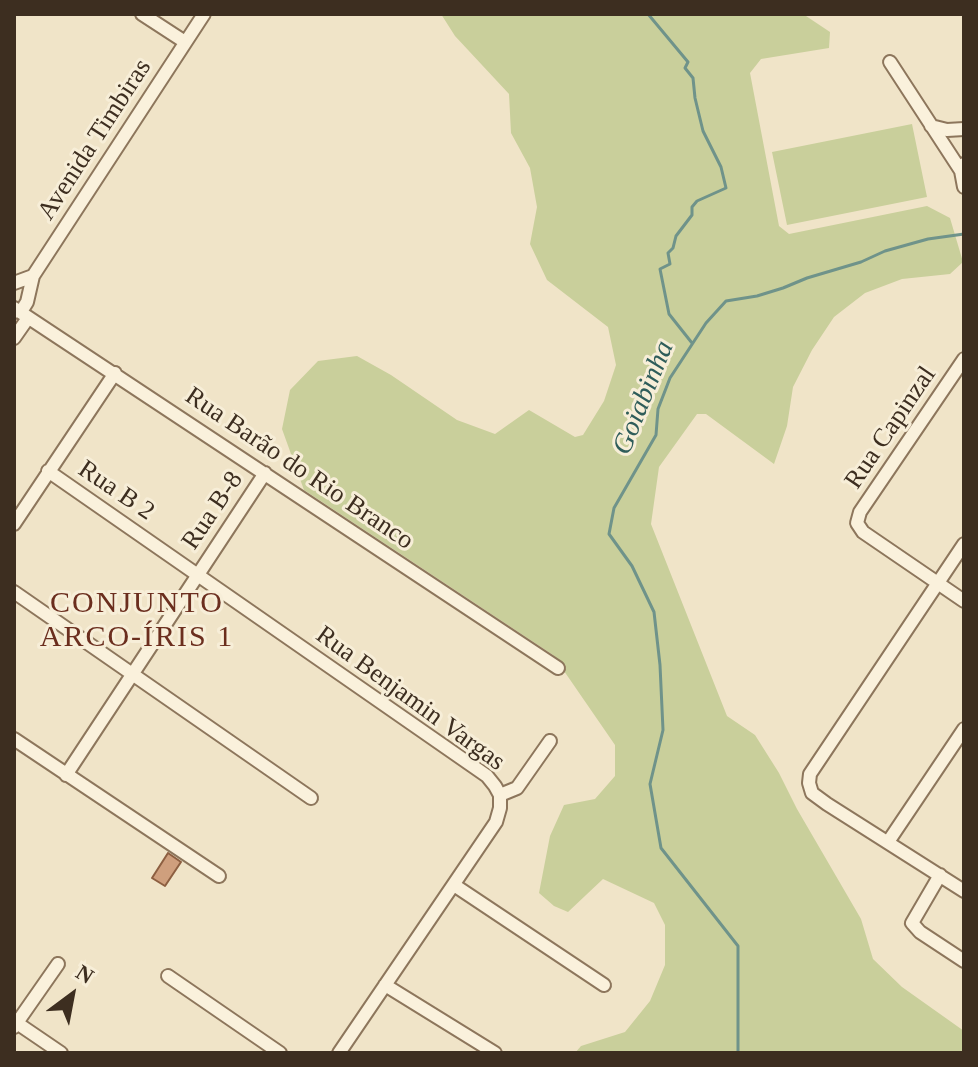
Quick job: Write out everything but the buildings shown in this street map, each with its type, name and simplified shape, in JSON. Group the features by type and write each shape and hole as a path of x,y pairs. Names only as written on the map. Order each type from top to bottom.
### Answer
{"street":[{"path":"142,14 185,42"},
{"name":"Avenida Timbiras","path":"14,338 18,312 31,295 33,276 204,14"},
{"path":"890,62 962,167 964,187"},
{"path":"931,126 947,130 964,129"},
{"path":"16,283 33,276"},
{"name":"Rua Barão do Rio Branco","path":"18,312 115,373 558,668"},
{"name":"Rua Capinzal","path":"938,584 863,532 857,523 860,512 964,359"},
{"path":"14,524 115,373"},
{"name":"Rua B 2","path":"48,471 197,574"},
{"name":"Rua B-8","path":"66,775 265,473"},
{"path":"964,544 810,774 809,783 812,793 964,891"},
{"name":"Rua Benjamin Vargas","path":"197,574 487,776 500,795 496,822 339,1053"},
{"path":"938,584 964,601"},
{"path":"14,592 311,798"},
{"path":"888,842 964,729"},
{"path":"14,739 219,876"},
{"path":"500,795 517,788 550,741"},
{"path":"940,875 912,923 920,932 964,961"},
{"path":"454,885 604,985"},
{"path":"58,964 15,1024 61,1053"},
{"path":"168,976 280,1053"},
{"path":"385,985 495,1053"}],"green space":[{"path":"441,14 803,14 830,32 829,48 761,59 750,73 779,226 789,234 927,206 950,218 963,262 950,274 902,279 865,293 834,317 793,387 787,426 774,464 706,414 697,414 659,467 651,524 727,716 755,735 779,773 861,919 873,959 902,987 964,1031 964,1053 575,1053 581,1046 625,1032 650,1001 665,965 665,925 654,903 603,879 568,912 554,906 539,893 550,836 564,805 595,799 615,776 615,745 553,655 304,490 282,429 290,390 318,361 357,356 457,420 495,434 529,410 575,437 583,435 604,401 616,365 608,327 547,280 530,244 537,207 530,168 511,133 509,94 455,36"},
{"path":"912,124 927,197 787,225 772,152"}],"waterway":[{"name":"Goiabinha","path":"648,14 688,62 685,68 693,78 703,131 721,167 726,188 697,201 692,207 692,215 668,253 670,264 660,269 669,314 692,343"},
{"name":"Goiabinha","path":"738,1053 738,946 661,848 650,784 663,730 654,612 632,566 609,534 614,508 656,435 658,409 670,378 706,323 726,301 783,288 885,251 928,239 964,234"}],"district":[{"name":"CONJUNTO ARCO-ÍRIS 1","path":"137,621"}]}
